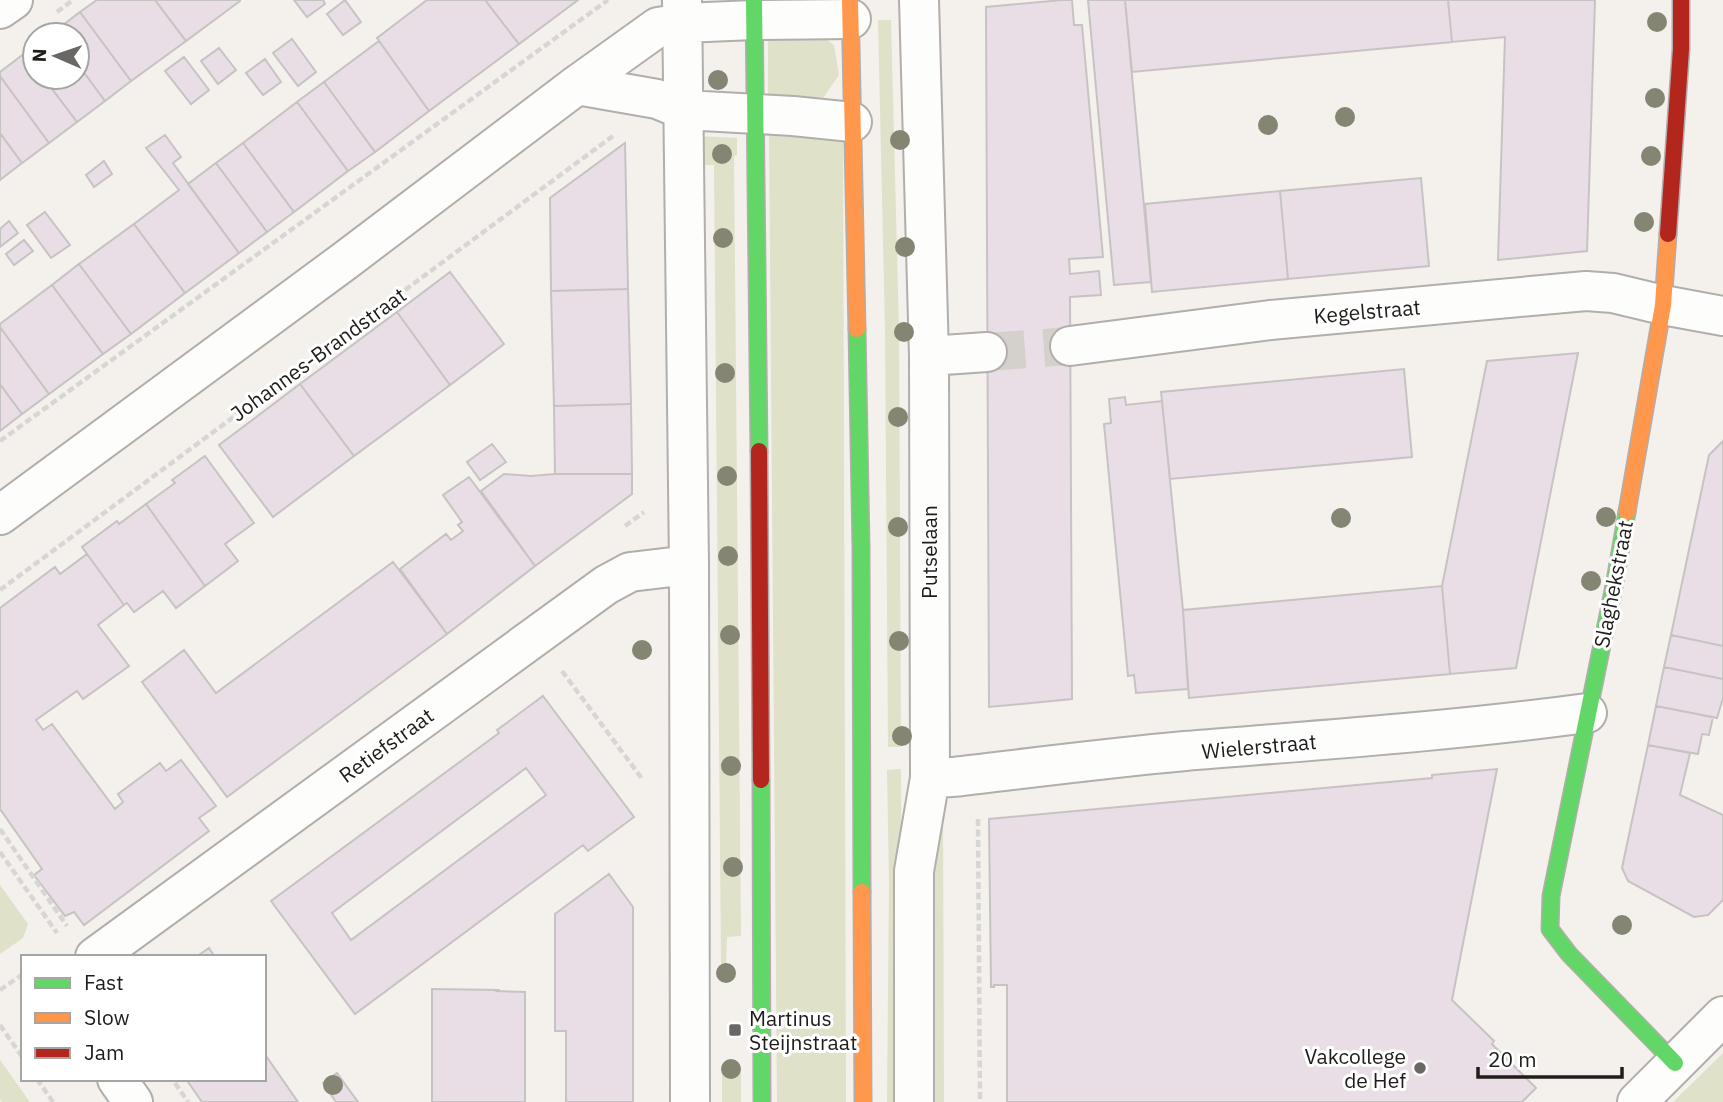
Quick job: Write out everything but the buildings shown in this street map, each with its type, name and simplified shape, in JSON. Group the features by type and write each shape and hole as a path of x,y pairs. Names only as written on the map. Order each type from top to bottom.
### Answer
{"main road":[{"name":"Slaghekstraat","path":"1675,1063 1569,954 1550,929 1551,897 1615,581 1663,305 1681,50 1681,0"},
{"path":"851,9 861,548 863,1102"},
{"path":"754,10 762,1102"}],"street":[{"path":"0,9 12,0"},
{"name":"Putselaan","path":"914,1102 914,871 930,778 929,356 919,0"},
{"path":"0,515 346,260 577,85 683,11 851,9"},
{"path":"683,11 689,565 690,1102"},
{"path":"577,85 657,99 684,110 852,122"},
{"name":"Kegelstraat","path":"1070,346 1270,320 1586,291 1613,293 1723,316"},
{"path":"929,356 987,352"},
{"name":"Retiefstraat","path":"85,946 606,585 630,572 689,565"},
{"name":"Wielerstraat","path":"930,778 1183,752 1418,733 1587,713"},
{"path":"1637,1102 1723,1016"},
{"path":"118,1081 134,1102"}],"path":[{"path":"0,440 608,0"},
{"name":"Johannes-Brandstraat","path":"0,590 614,135"},
{"path":"559,667 643,780"},
{"path":"978,807 980,1102"},
{"path":"0,829 85,946"},
{"path":"0,852 62,939"},
{"path":"0,990 21,975"},
{"path":"0,1025 21,1055"},
{"path":"38,1081 53,1102"},
{"path":"174,1081 188,1102"}],"green space":[{"path":"878,20 891,20 899,330 901,747 888,747 885,329"},
{"path":"768,35 821,35 834,45 839,75 823,98 768,95"},
{"path":"769,132 843,134 846,1102 777,1102"},
{"path":"698,136 737,138 737,155 734,156 741,936 727,937 726,964 721,963 714,165 697,165"},
{"path":"901,769 902,1102 887,1102 887,770"},
{"path":"943,806 944,1102 930,1102 929,864"},
{"path":"0,885 28,924 23,938 0,954"},
{"path":"1723,1053 1723,1102 1673,1102"},
{"path":"0,1060 30,1102 2,1102"},
{"path":"722,1072 741,1074 741,1102 722,1102"}],"tunnel":[{"path":"987,352 1070,346"}],"traffic: fast":[{"path":"754,0 759,451"},
{"path":"857,329 862,892"},
{"path":"1627,512 1551,896 1550,929 1569,954 1675,1063"},
{"path":"761,780 762,1102"}],"traffic: slow":[{"path":"850,0 857,329"},
{"path":"1627,512 1663,305 1668,234"},
{"path":"862,892 863,1102"}],"traffic: jam":[{"path":"1668,234 1681,49 1681,0"},
{"path":"759,451 761,780"}],"place":[{"name":"Martinus Steijnstraat","path":"735,1030"},
{"name":"Vakcollege de Hef","path":"1420,1068"}]}
